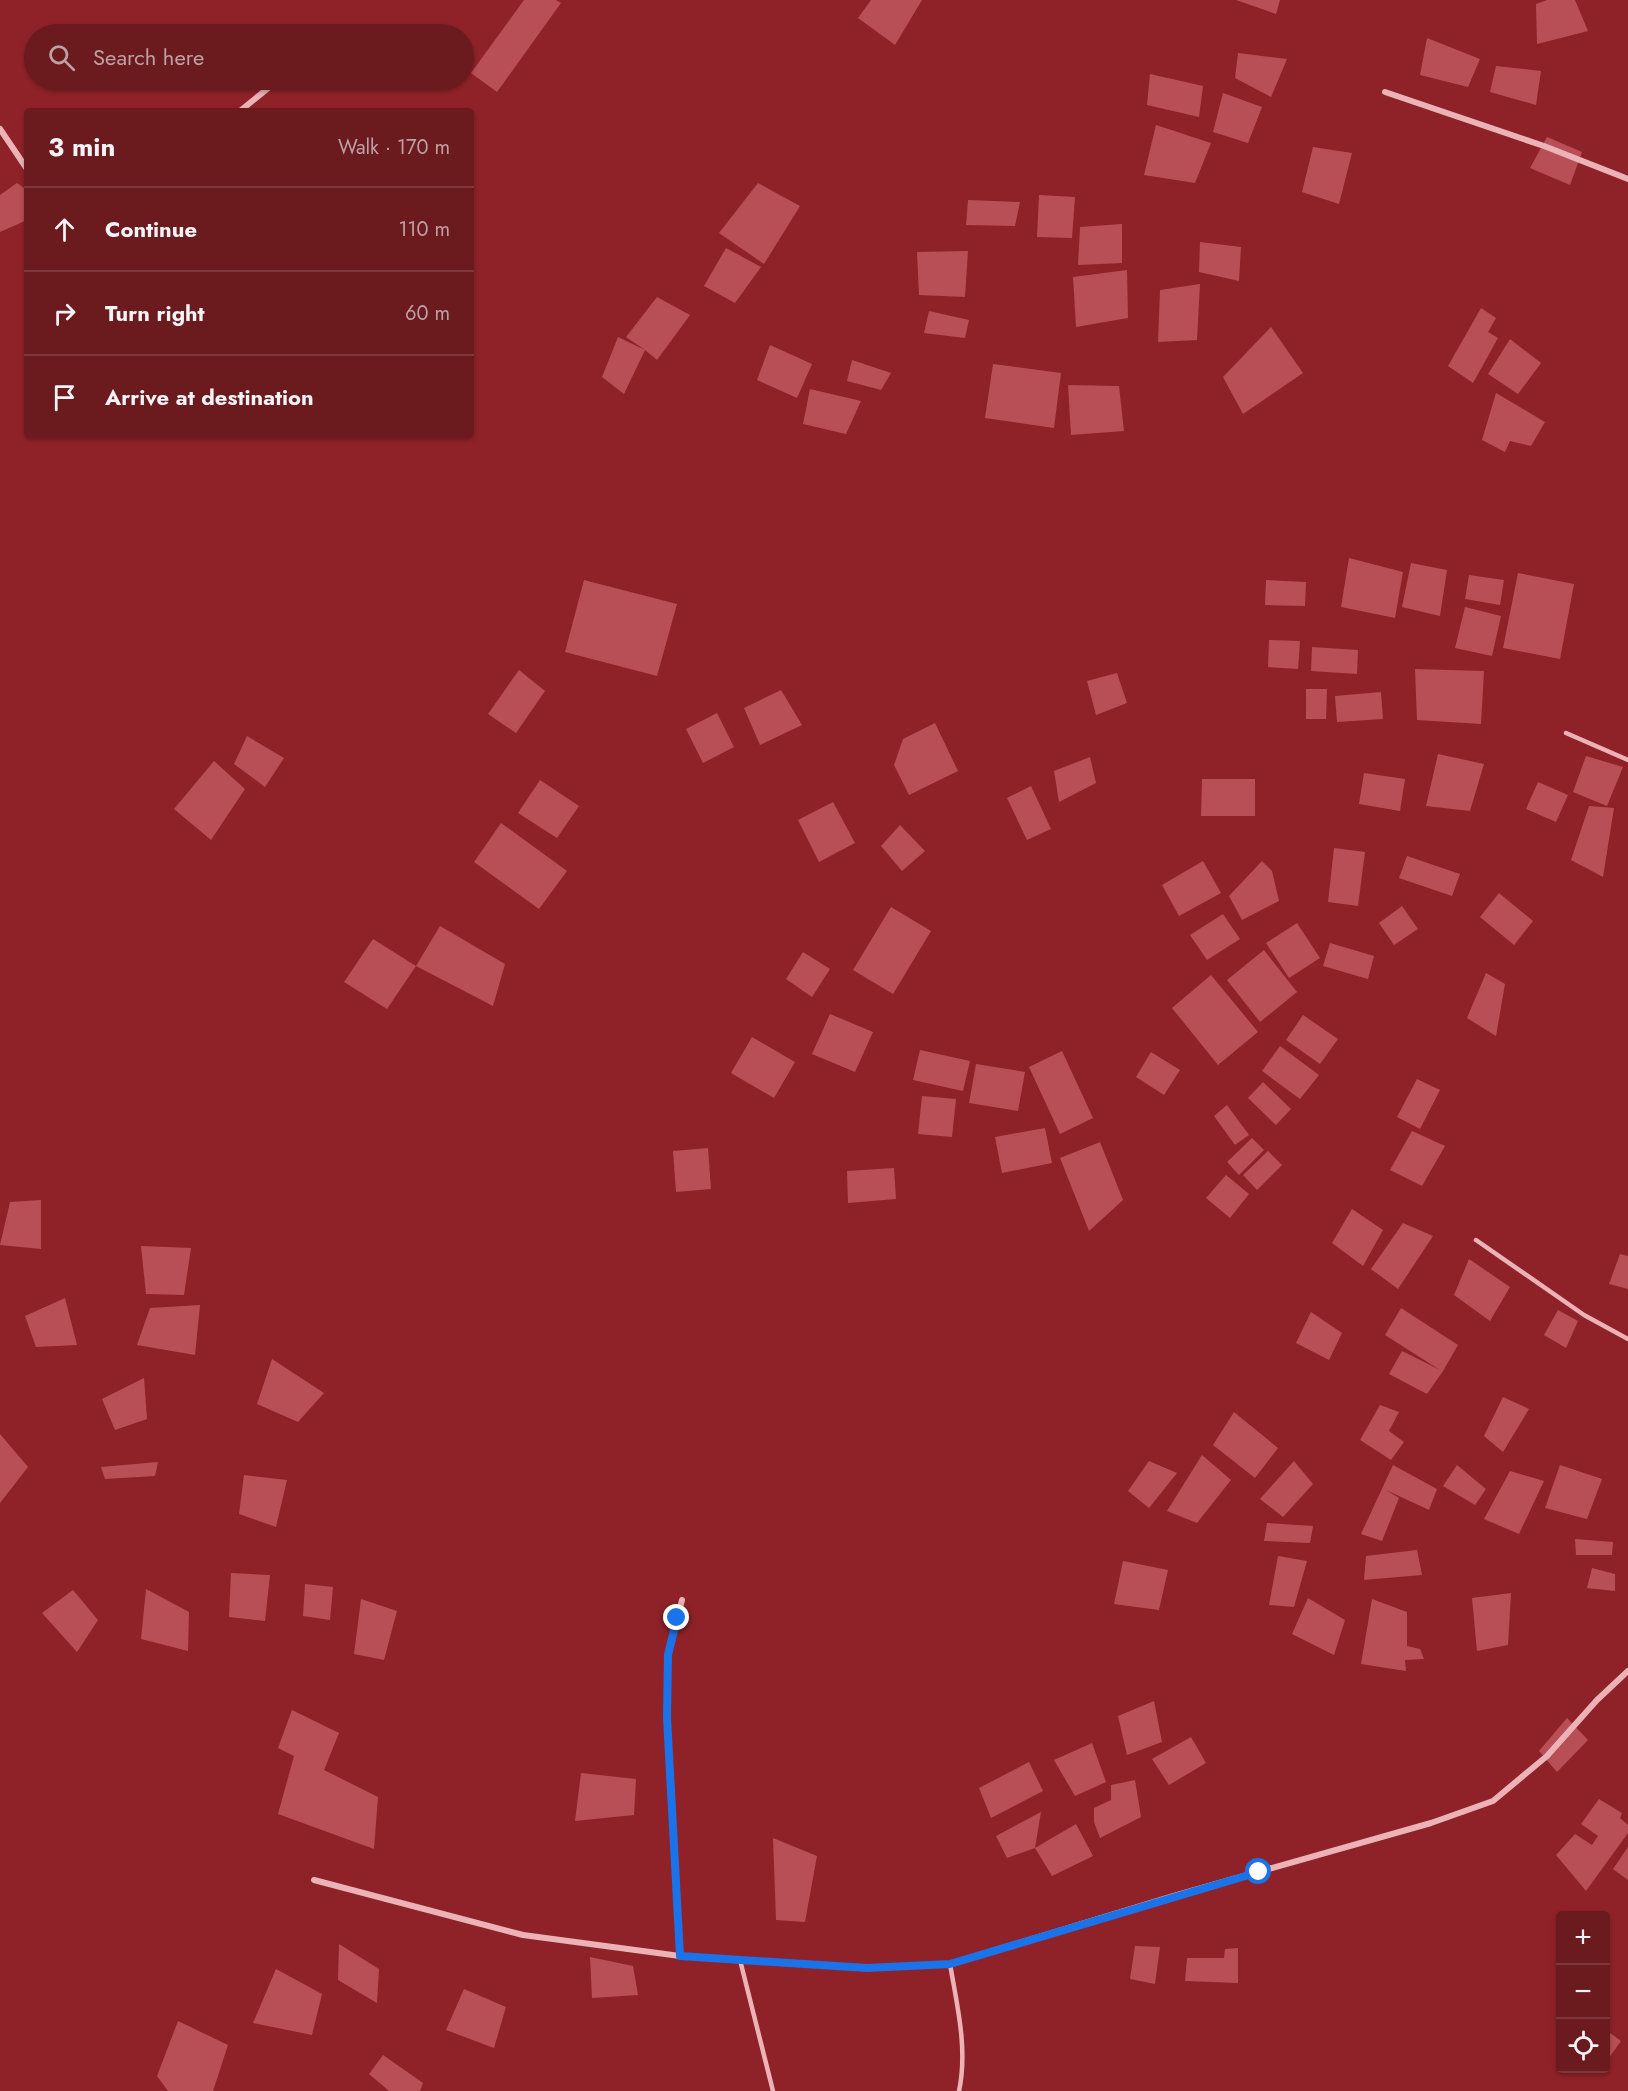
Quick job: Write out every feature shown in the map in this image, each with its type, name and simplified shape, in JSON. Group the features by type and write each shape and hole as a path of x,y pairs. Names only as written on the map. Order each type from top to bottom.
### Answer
{"street":[{"path":"244,108 266,90"},
{"path":"1385,92 1544,146 1628,179"},
{"path":"0,129 24,165"},
{"path":"680,1956 667,1718 668,1655 682,1600"},
{"path":"314,1880 523,1935 680,1956 867,1968 950,1964 1173,1896 1431,1823 1493,1801 1546,1756 1597,1700 1628,1671"}],"lane":[{"path":"1566,733 1628,760"},
{"path":"1476,1240 1584,1315 1628,1339"},
{"path":"740,1960 773,2091"},
{"path":"950,1964 961,2028 962,2077 959,2091"}],"building":[{"path":"524,0 556,0 561,3 497,92 474,75 474,69"},
{"path":"871,0 922,0 895,45 858,18"},
{"path":"1236,0 1280,0 1276,14"},
{"path":"1547,0 1575,0 1588,31 1537,44 1536,4"},
{"path":"1427,38 1480,59 1468,87 1420,75"},
{"path":"1238,53 1287,59 1271,97 1235,78"},
{"path":"1496,66 1541,71 1536,105 1490,92"},
{"path":"1150,74 1203,86 1199,117 1147,105"},
{"path":"1223,93 1262,107 1248,143 1213,132"},
{"path":"1156,125 1211,143 1195,183 1144,175"},
{"path":"1547,137 1582,152 1570,185 1530,168"},
{"path":"1313,147 1352,153 1339,204 1302,192"},
{"path":"17,183 24,188 24,221 0,232 0,195"},
{"path":"758,183 800,206 764,264 719,233"},
{"path":"1039,195 1075,197 1072,238 1037,237"},
{"path":"968,200 1020,202 1015,226 966,225"},
{"path":"1122,224 1122,263 1078,265 1080,227"},
{"path":"1200,242 1241,247 1239,281 1199,272"},
{"path":"726,248 761,267 735,303 704,286"},
{"path":"968,251 965,297 919,295 917,252"},
{"path":"1127,270 1128,318 1076,327 1073,277"},
{"path":"1200,284 1197,340 1158,342 1160,290"},
{"path":"657,297 690,315 657,360 626,337"},
{"path":"1481,308 1496,318 1488,332 1498,338 1473,383 1448,366"},
{"path":"929,311 969,320 965,338 924,333"},
{"path":"1271,327 1303,373 1243,414 1223,377"},
{"path":"618,337 645,350 624,394 602,377"},
{"path":"1510,339 1541,363 1518,394 1488,374"},
{"path":"770,345 812,364 797,398 757,380"},
{"path":"852,360 891,373 881,390 847,381"},
{"path":"993,364 1061,373 1054,428 985,418"},
{"path":"1068,385 1119,386 1124,431 1071,435"},
{"path":"810,389 861,401 846,434 803,424"},
{"path":"1496,393 1545,422 1531,446 1510,441 1505,452 1482,440"},
{"path":"1349,558 1403,572 1395,618 1341,607"},
{"path":"1411,563 1447,570 1440,616 1402,607"},
{"path":"1518,573 1574,584 1560,659 1503,648"},
{"path":"1469,575 1504,580 1500,605 1465,599"},
{"path":"584,580 677,604 657,676 565,652"},
{"path":"1266,580 1306,582 1305,606 1265,605"},
{"path":"1465,607 1501,616 1492,656 1455,648"},
{"path":"1269,640 1300,641 1298,669 1268,667"},
{"path":"1312,647 1358,650 1357,674 1311,671"},
{"path":"1415,669 1484,671 1481,724 1417,720"},
{"path":"519,670 545,691 516,733 488,714"},
{"path":"1117,673 1127,703 1096,715 1087,681"},
{"path":"1306,689 1327,689 1326,719 1306,719"},
{"path":"781,690 802,725 760,745 744,708"},
{"path":"1381,692 1383,719 1337,722 1335,696"},
{"path":"717,713 734,747 703,763 686,729"},
{"path":"935,723 958,771 909,795 894,765 903,739"},
{"path":"247,736 284,758 265,787 234,764"},
{"path":"1438,754 1484,764 1470,811 1426,806"},
{"path":"1586,756 1623,767 1607,806 1573,792"},
{"path":"1090,757 1096,783 1059,802 1054,771"},
{"path":"214,761 245,789 211,840 174,809"},
{"path":"1364,773 1405,779 1400,811 1359,804"},
{"path":"1202,779 1255,779 1255,816 1201,816"},
{"path":"540,780 579,806 557,838 518,813"},
{"path":"1538,782 1568,795 1556,822 1526,809"},
{"path":"1031,786 1051,829 1027,840 1007,798"},
{"path":"833,802 855,843 819,862 798,820"},
{"path":"1589,806 1614,808 1603,877 1571,860"},
{"path":"501,823 567,871 539,909 474,862"},
{"path":"900,825 925,851 902,871 881,846"},
{"path":"1334,848 1365,852 1358,906 1328,902"},
{"path":"1407,856 1460,874 1452,896 1399,878"},
{"path":"1203,861 1221,893 1179,916 1162,885"},
{"path":"1262,861 1272,871 1279,901 1242,920 1229,896"},
{"path":"1499,893 1533,921 1514,945 1480,917"},
{"path":"1402,906 1418,929 1394,945 1379,923"},
{"path":"891,907 931,931 893,994 853,970"},
{"path":"1223,914 1240,939 1207,960 1190,935"},
{"path":"1297,923 1320,958 1289,978 1266,943"},
{"path":"440,926 505,964 493,1006 416,966"},
{"path":"373,939 416,966 387,1009 344,982"},
{"path":"1330,943 1374,956 1368,979 1323,966"},
{"path":"1264,950 1297,992 1260,1022 1227,980"},
{"path":"803,952 830,969 812,997 786,979"},
{"path":"1486,973 1505,984 1496,1036 1467,1018"},
{"path":"1211,975 1258,1032 1218,1065 1172,1008"},
{"path":"830,1014 873,1032 855,1072 812,1054"},
{"path":"1303,1015 1338,1039 1320,1064 1286,1040"},
{"path":"752,1037 795,1062 774,1098 731,1073"},
{"path":"1280,1046 1319,1075 1300,1099 1262,1071"},
{"path":"920,1050 970,1061 963,1091 913,1080"},
{"path":"1062,1051 1093,1118 1060,1134 1029,1067"},
{"path":"1151,1052 1180,1070 1164,1095 1136,1077"},
{"path":"976,1064 1025,1072 1018,1111 969,1103"},
{"path":"1417,1079 1440,1090 1420,1129 1397,1117"},
{"path":"1263,1082 1291,1109 1276,1125 1248,1098"},
{"path":"922,1096 956,1099 952,1137 918,1134"},
{"path":"1227,1105 1249,1135 1235,1145 1214,1116"},
{"path":"1045,1128 1052,1163 1002,1173 995,1137"},
{"path":"1412,1131 1445,1146 1422,1186 1390,1170"},
{"path":"1252,1138 1264,1150 1239,1175 1227,1162"},
{"path":"1100,1142 1123,1200 1089,1231 1060,1158"},
{"path":"708,1148 711,1189 676,1192 673,1151"},
{"path":"1268,1151 1282,1165 1257,1190 1243,1175"},
{"path":"894,1168 896,1199 848,1203 847,1171"},
{"path":"1226,1175 1249,1194 1230,1218 1206,1198"},
{"path":"41,1200 41,1249 0,1245 10,1202"},
{"path":"1352,1209 1383,1230 1363,1266 1332,1243"},
{"path":"1403,1223 1433,1236 1398,1289 1371,1269"},
{"path":"141,1246 191,1248 184,1295 146,1294"},
{"path":"1620,1254 1628,1256 1628,1289 1609,1284"},
{"path":"1469,1259 1510,1287 1490,1321 1454,1295"},
{"path":"65,1298 77,1345 36,1347 25,1316"},
{"path":"200,1305 195,1355 137,1345 150,1308"},
{"path":"1401,1308 1458,1345 1427,1394 1389,1374 1402,1351 1440,1370 1385,1335"},
{"path":"1558,1310 1578,1321 1566,1348 1544,1335"},
{"path":"1311,1312 1342,1333 1329,1360 1296,1343"},
{"path":"272,1359 324,1393 298,1422 257,1404"},
{"path":"144,1378 147,1419 115,1430 102,1399"},
{"path":"1503,1397 1529,1409 1503,1452 1484,1436"},
{"path":"1380,1405 1399,1412 1389,1431 1404,1442 1391,1460 1360,1440"},
{"path":"1234,1412 1278,1448 1255,1478 1213,1445"},
{"path":"0,1434 28,1467 0,1503"},
{"path":"1202,1455 1231,1480 1197,1523 1167,1511"},
{"path":"1149,1461 1177,1473 1149,1508 1128,1491"},
{"path":"1294,1461 1313,1484 1283,1517 1260,1499"},
{"path":"158,1462 155,1476 105,1479 101,1467"},
{"path":"1393,1465 1437,1489 1429,1510 1386,1490 1399,1498 1382,1541 1361,1534"},
{"path":"1457,1465 1486,1489 1475,1505 1443,1486"},
{"path":"1560,1465 1602,1479 1587,1519 1545,1508"},
{"path":"1510,1471 1544,1481 1519,1534 1484,1519"},
{"path":"244,1475 287,1480 276,1527 239,1514"},
{"path":"1267,1523 1313,1526 1310,1543 1264,1541"},
{"path":"1575,1539 1613,1542 1612,1555 1576,1555"},
{"path":"1417,1550 1422,1575 1364,1580 1366,1556"},
{"path":"1278,1556 1307,1561 1294,1607 1269,1605"},
{"path":"1123,1561 1168,1570 1159,1610 1114,1604"},
{"path":"1592,1568 1615,1574 1615,1591 1587,1588"},
{"path":"231,1573 270,1575 265,1621 229,1617"},
{"path":"305,1584 333,1587 330,1620 303,1616"},
{"path":"146,1589 189,1612 188,1651 141,1639"},
{"path":"73,1590 98,1620 77,1652 42,1613"},
{"path":"1511,1593 1508,1645 1477,1651 1472,1598"},
{"path":"1308,1598 1345,1620 1334,1655 1292,1634"},
{"path":"361,1599 397,1611 384,1660 354,1654"},
{"path":"1372,1599 1407,1612 1407,1646 1420,1649 1424,1659 1405,1660 1406,1671 1361,1664"},
{"path":"1154,1701 1162,1742 1127,1755 1118,1716"},
{"path":"292,1710 339,1733 324,1770 378,1797 374,1849 278,1814 294,1756 278,1748"},
{"path":"1567,1718 1588,1740 1557,1772 1539,1751"},
{"path":"1191,1737 1206,1763 1169,1785 1152,1759"},
{"path":"1092,1743 1106,1782 1075,1796 1054,1760"},
{"path":"1029,1762 1043,1791 991,1818 979,1788"},
{"path":"581,1773 636,1779 634,1815 575,1821"},
{"path":"1135,1780 1141,1817 1100,1838 1094,1822 1094,1808 1111,1800 1111,1785"},
{"path":"1599,1799 1622,1813 1620,1818 1628,1825 1628,1833 1586,1891 1556,1855 1575,1834 1592,1845 1598,1836 1581,1824"},
{"path":"1041,1812 1035,1848 1007,1858 996,1836"},
{"path":"1076,1824 1093,1856 1052,1876 1035,1848"},
{"path":"773,1838 817,1856 805,1922 776,1920"},
{"path":"1628,1847 1628,1880 1613,1869"},
{"path":"339,1944 379,1969 377,2003 338,1980"},
{"path":"1135,1946 1160,1947 1155,1984 1130,1979"},
{"path":"1238,1948 1238,1983 1185,1981 1187,1958 1224,1958 1225,1949"},
{"path":"590,1957 633,1966 638,1995 592,1998"},
{"path":"276,1969 322,1994 312,2035 253,2023"},
{"path":"464,1989 506,2007 494,2048 446,2030"},
{"path":"178,2021 228,2045 213,2091 168,2091 157,2076"},
{"path":"1610,2033 1621,2041 1610,2056"},
{"path":"383,2055 423,2083 420,2091 389,2091 369,2074"}],"route":[{"path":"677,1618 668,1655 667,1718 680,1956 867,1968 950,1964 1259,1872"}]}
